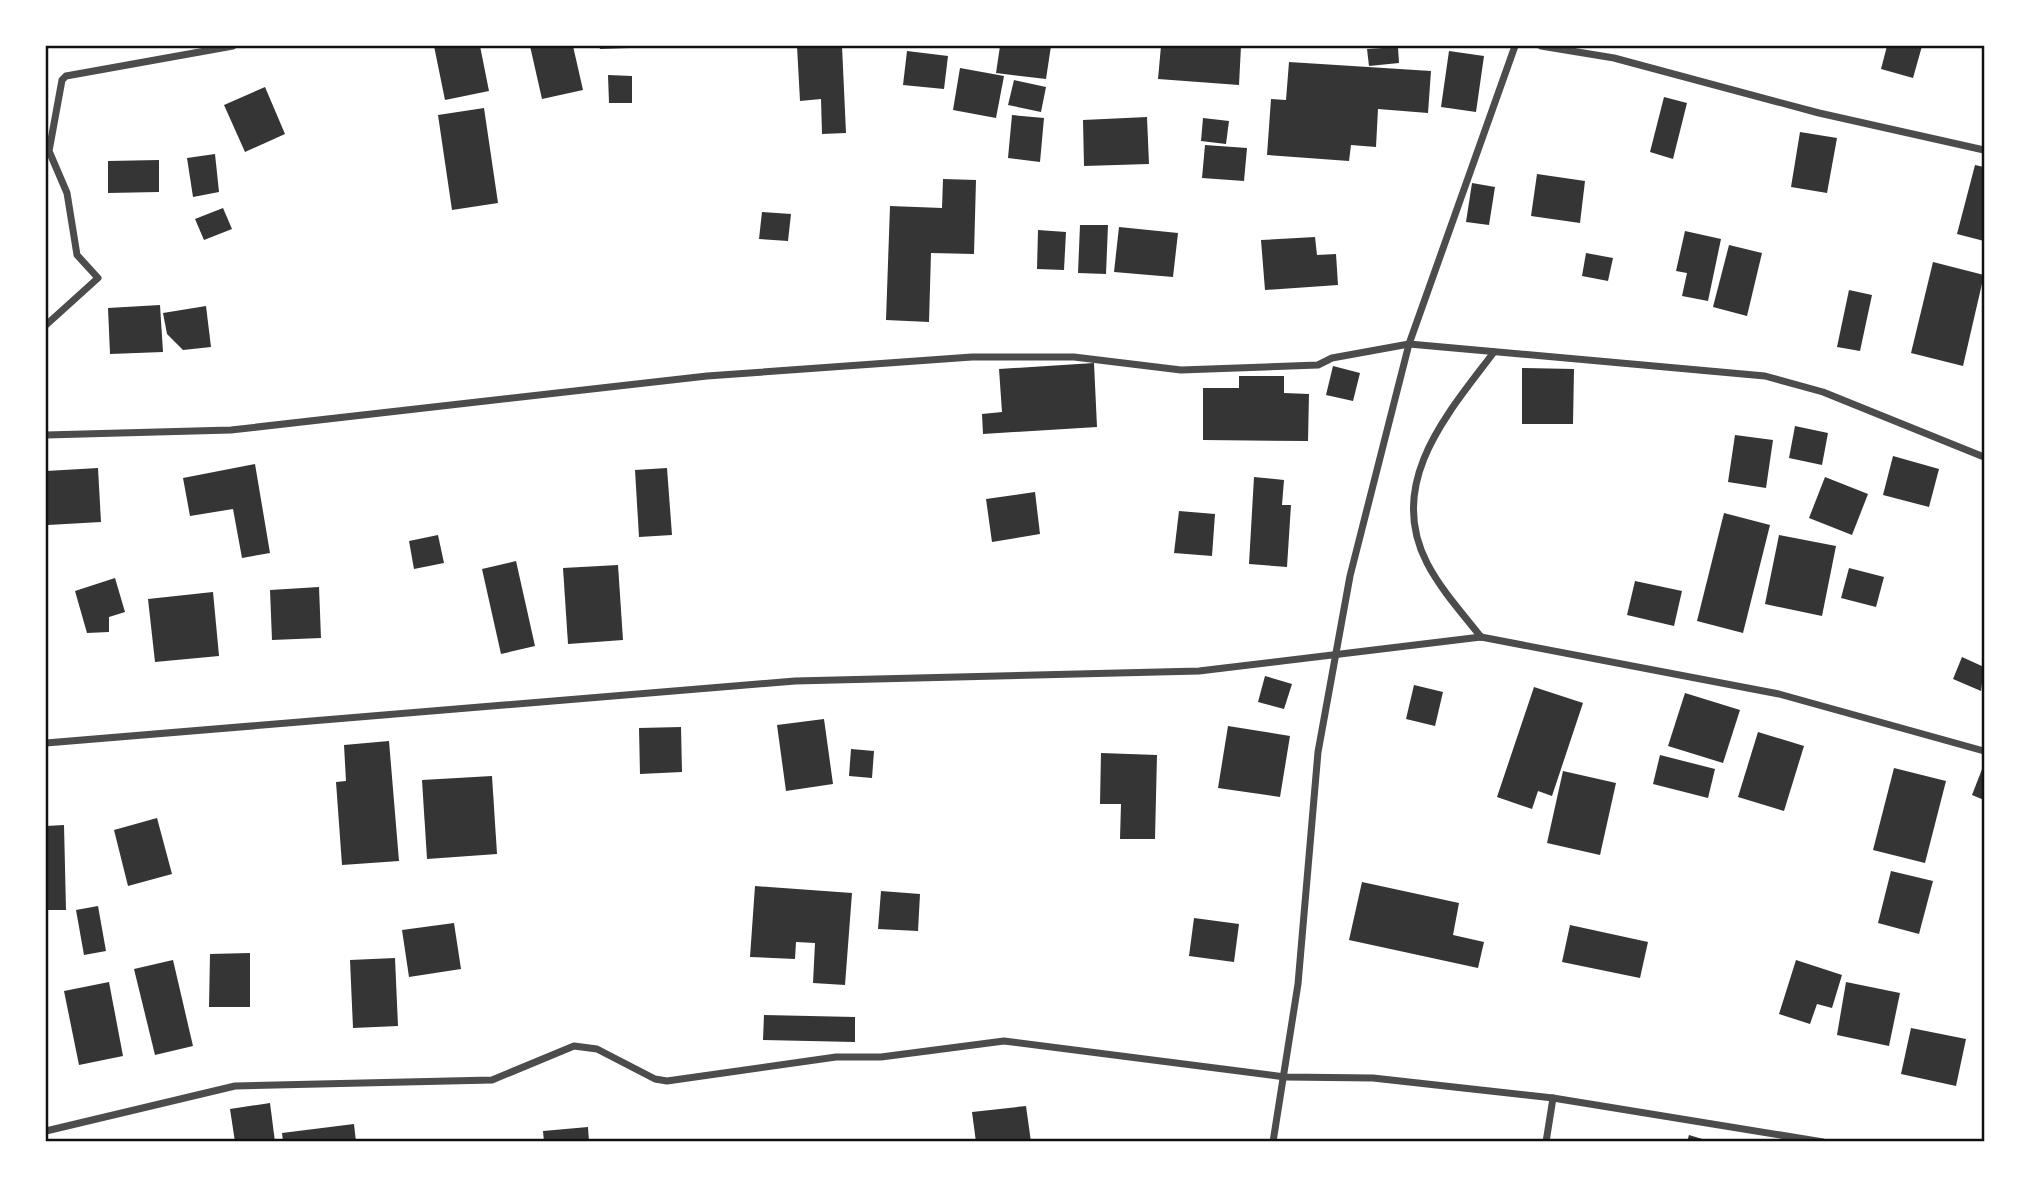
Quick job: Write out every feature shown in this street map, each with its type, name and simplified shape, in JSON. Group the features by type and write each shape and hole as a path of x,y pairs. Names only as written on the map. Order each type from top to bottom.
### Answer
{"street":[{"path":"46,325 98,278 77,255 67,193 49,151 62,80 66,76 233,46"},
{"path":"1273,1142 1285,1077 1305,918 1318,752 1334,657 1359,539 1409,344 1515,46"},
{"path":"1541,46 1614,58 1819,113 1984,150"},
{"path":"46,435 231,430 707,376 972,357 1074,357 1181,370 1318,365 1332,358 1409,344 1765,376 1823,392 1984,457"},
{"path":"1481,637 1426,562 1416,525 1415,489 1424,452 1435,431 1494,352"},
{"path":"46,743 795,681 1199,671 1334,657 1481,637 1779,694 1984,751"},
{"path":"46,1130 234,1086 492,1080 574,1046 597,1049 655,1079 667,1081 835,1057 881,1057 1003,1041 1285,1077 1373,1078 1553,1098 1823,1142"},
{"path":"1546,1142 1553,1098"}],"building":[{"path":"434,46 480,46 489,91 445,100"},
{"path":"530,46 573,46 583,90 542,99"},
{"path":"599,46 629,46 629,48 600,49"},
{"path":"797,46 842,46 846,133 822,134 821,99 800,101"},
{"path":"1000,46 1051,46 1046,79 996,73"},
{"path":"1161,46 1241,46 1239,85 1158,79"},
{"path":"1887,46 1922,46 1913,78 1881,69"},
{"path":"1398,47 1399,63 1369,66 1367,49"},
{"path":"907,51 948,56 944,89 903,85"},
{"path":"1449,51 1484,56 1476,112 1441,107"},
{"path":"1289,62 1431,71 1428,113 1378,109 1376,147 1351,145 1349,161 1267,155 1271,99 1286,100"},
{"path":"960,68 1004,76 996,118 953,110"},
{"path":"608,75 632,76 632,103 609,103"},
{"path":"1014,80 1046,87 1041,112 1008,105"},
{"path":"265,87 285,134 245,152 224,105"},
{"path":"1664,97 1687,103 1673,159 1650,152"},
{"path":"484,108 498,203 452,210 438,115"},
{"path":"1012,115 1044,118 1040,162 1008,158"},
{"path":"1147,117 1149,164 1084,166 1083,120"},
{"path":"1203,118 1229,121 1226,144 1201,141"},
{"path":"1800,132 1837,138 1827,193 1791,187"},
{"path":"1205,145 1247,148 1244,181 1202,178"},
{"path":"215,154 219,192 193,197 187,158"},
{"path":"159,160 159,192 108,193 108,161"},
{"path":"1975,165 1984,167 1984,241 1957,234"},
{"path":"1537,174 1585,181 1580,223 1531,216"},
{"path":"943,179 976,180 974,254 931,253 929,322 886,320 890,206 942,208"},
{"path":"1472,183 1495,187 1489,225 1466,222"},
{"path":"223,208 232,229 204,240 195,219"},
{"path":"762,212 791,214 788,241 759,239"},
{"path":"1080,225 1108,225 1106,274 1078,273"},
{"path":"1119,227 1178,233 1173,277 1114,272"},
{"path":"1038,230 1066,232 1064,270 1037,269"},
{"path":"1685,231 1721,239 1708,301 1682,296 1687,273 1676,271"},
{"path":"1315,237 1317,255 1336,254 1338,285 1265,290 1261,240"},
{"path":"1729,245 1762,253 1747,316 1713,307"},
{"path":"1586,253 1613,258 1608,281 1582,276"},
{"path":"1933,262 1984,275 1963,366 1911,353"},
{"path":"1849,290 1872,295 1860,351 1837,347"},
{"path":"160,305 163,352 110,354 108,308"},
{"path":"206,306 211,347 183,350 167,334 163,313"},
{"path":"1094,363 1097,427 983,434 982,414 1002,412 999,369"},
{"path":"1333,366 1360,373 1353,401 1326,395"},
{"path":"1522,368 1574,369 1573,424 1522,424"},
{"path":"1239,376 1284,376 1284,393 1309,394 1308,441 1203,440 1203,388 1239,388"},
{"path":"1795,426 1828,433 1822,465 1789,458"},
{"path":"1735,435 1773,440 1766,488 1728,482"},
{"path":"1893,456 1939,469 1929,507 1883,495"},
{"path":"255,464 270,553 242,558 233,509 190,516 183,478"},
{"path":"98,468 101,522 48,525 46,471"},
{"path":"667,468 672,535 639,537 635,470"},
{"path":"1254,477 1284,480 1282,505 1291,505 1287,567 1249,564"},
{"path":"1825,477 1868,494 1852,535 1809,518"},
{"path":"1035,492 1040,534 992,542 986,499"},
{"path":"1179,511 1215,514 1212,556 1174,553"},
{"path":"1724,513 1770,525 1743,633 1697,621"},
{"path":"438,535 444,563 414,569 409,541"},
{"path":"1779,535 1836,546 1822,616 1765,604"},
{"path":"516,561 535,646 501,654 482,569"},
{"path":"618,565 623,640 568,644 563,568"},
{"path":"1849,568 1884,577 1876,607 1841,598"},
{"path":"115,578 125,612 109,617 109,632 87,633 75,591"},
{"path":"1635,581 1682,591 1674,626 1627,615"},
{"path":"319,587 321,638 272,640 270,590"},
{"path":"213,592 219,656 155,662 148,599"},
{"path":"1962,657 1984,667 1981,691 1953,679"},
{"path":"1265,676 1292,684 1284,709 1258,702"},
{"path":"1414,685 1443,692 1435,726 1406,719"},
{"path":"1534,687 1583,703 1552,796 1538,791 1532,809 1497,797"},
{"path":"1685,693 1740,710 1723,763 1668,746"},
{"path":"824,719 833,784 786,791 777,725"},
{"path":"1228,726 1290,736 1280,797 1218,788"},
{"path":"681,727 682,772 640,774 639,728"},
{"path":"1758,732 1804,746 1784,811 1738,797"},
{"path":"389,741 399,861 342,865 336,782 346,781 344,745"},
{"path":"851,749 874,751 872,778 849,776"},
{"path":"1101,753 1157,755 1155,839 1120,839 1121,804 1100,804"},
{"path":"1660,755 1715,769 1708,798 1653,784"},
{"path":"1984,764 1984,800 1972,795"},
{"path":"1894,768 1946,781 1925,863 1873,850"},
{"path":"1563,771 1616,783 1600,855 1547,843"},
{"path":"492,776 497,854 427,859 422,780"},
{"path":"157,818 172,874 128,886 114,830"},
{"path":"64,825 66,910 46,910 46,826"},
{"path":"1891,871 1933,881 1919,934 1878,923"},
{"path":"1362,882 1459,903 1453,935 1484,942 1478,968 1349,940"},
{"path":"755,886 852,893 845,985 813,983 815,943 796,942 795,959 750,957"},
{"path":"881,891 920,894 918,931 878,929"},
{"path":"98,906 106,951 84,955 76,910"},
{"path":"1194,918 1239,924 1234,962 1189,956"},
{"path":"454,923 461,969 409,977 402,930"},
{"path":"1570,925 1648,942 1640,978 1562,962"},
{"path":"250,953 250,1007 209,1007 210,954"},
{"path":"395,958 398,1026 353,1028 350,960"},
{"path":"173,960 193,1046 155,1055 134,969"},
{"path":"1796,960 1842,975 1832,1008 1817,1004 1810,1024 1779,1014"},
{"path":"109,982 123,1056 79,1065 64,991"},
{"path":"1846,982 1900,993 1889,1046 1837,1035"},
{"path":"764,1015 855,1017 855,1042 763,1040"},
{"path":"1911,1028 1966,1039 1956,1086 1901,1074"},
{"path":"270,1103 275,1142 235,1142 230,1109"},
{"path":"1026,1106 1031,1142 976,1142 972,1112"},
{"path":"354,1124 356,1142 283,1142 282,1133"},
{"path":"588,1127 589,1142 544,1142 543,1131"},
{"path":"1689,1135 1709,1141 1709,1142 1687,1142"}]}
